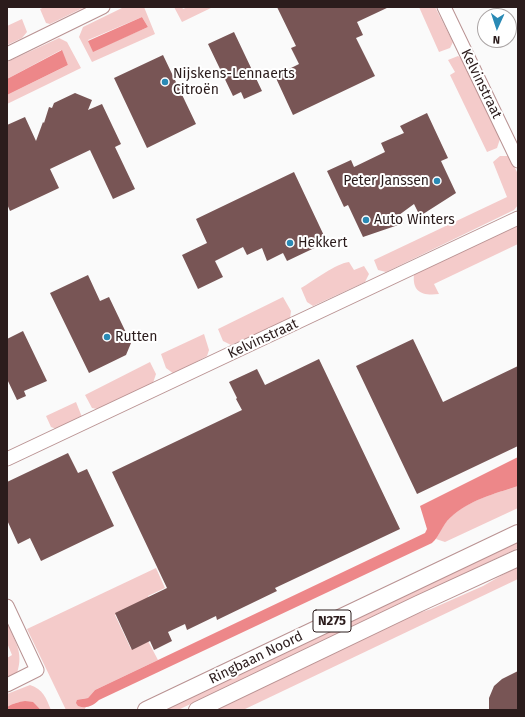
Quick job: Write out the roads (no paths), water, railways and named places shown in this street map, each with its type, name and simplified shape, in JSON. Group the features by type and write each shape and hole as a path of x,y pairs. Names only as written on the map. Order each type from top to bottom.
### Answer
{"main road":[{"name":"Ringbaan Noord","path":"146,710 518,532"},
{"name":"Ringbaan Noord","path":"197,710 418,604 518,558"}],"street":[{"path":"7,54 103,7"},
{"name":"Kelvinstraat","path":"444,7 518,161"},
{"name":"Kelvinstraat","path":"7,459 518,218"},
{"path":"7,606 37,670 7,685"}],"place":[{"name":"Nijskens-Lennaerts Citroën","path":"165,82"},
{"name":"Peter Janssen","path":"437,181"},
{"name":"Auto Winters","path":"366,220"},
{"name":"Hekkert","path":"290,243"},
{"name":"Rutten","path":"107,337"}]}
